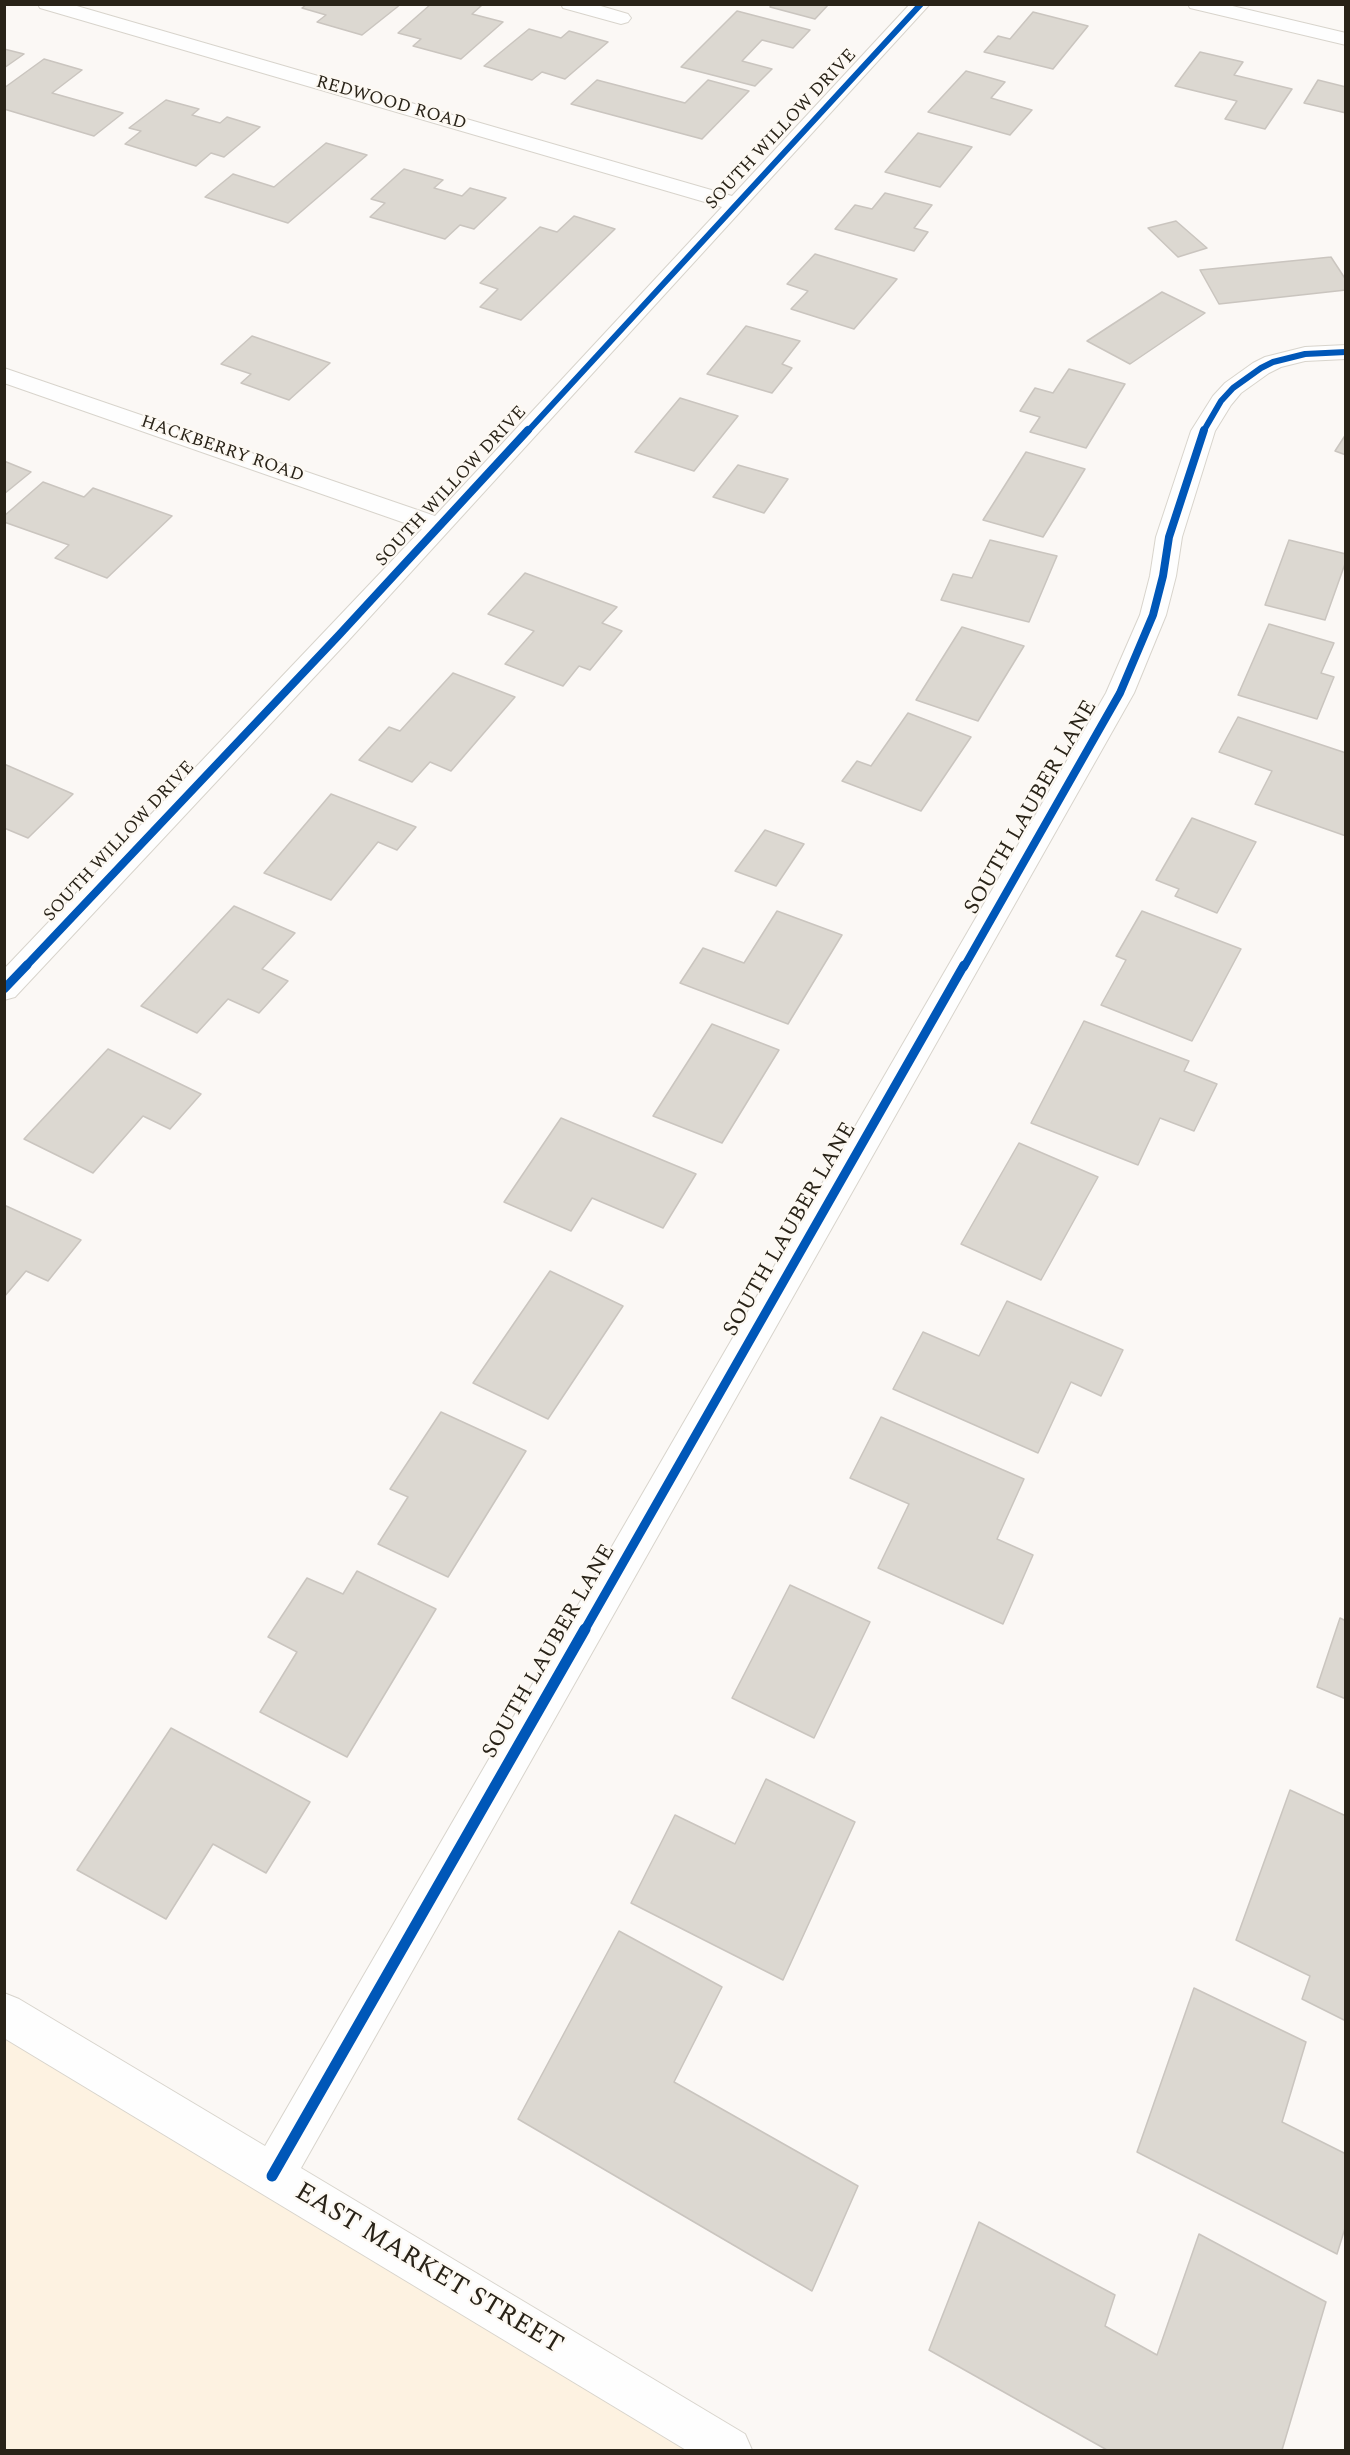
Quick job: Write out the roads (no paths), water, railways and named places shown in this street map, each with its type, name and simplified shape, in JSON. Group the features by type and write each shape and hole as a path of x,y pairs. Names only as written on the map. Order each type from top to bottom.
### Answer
{"street":[{"name":"REDWOOD ROAD","path":"46,4 735,204"},
{"path":"570,4 621,18"},
{"name":"SOUTH WILLOW DRIVE","path":"9,978 439,526 921,4"},
{"path":"1197,4 1346,39"},
{"name":"SOUTH LAUBER LANE","path":"272,2176 1120,693 1153,615 1163,576 1169,537 1203,431 1221,401 1233,388 1260,368 1305,354 1346,352"},
{"name":"HACKBERRY ROAD","path":"4,375 439,526"},
{"name":"EAST MARKET STREET","path":"4,2014 729,2451"}]}
